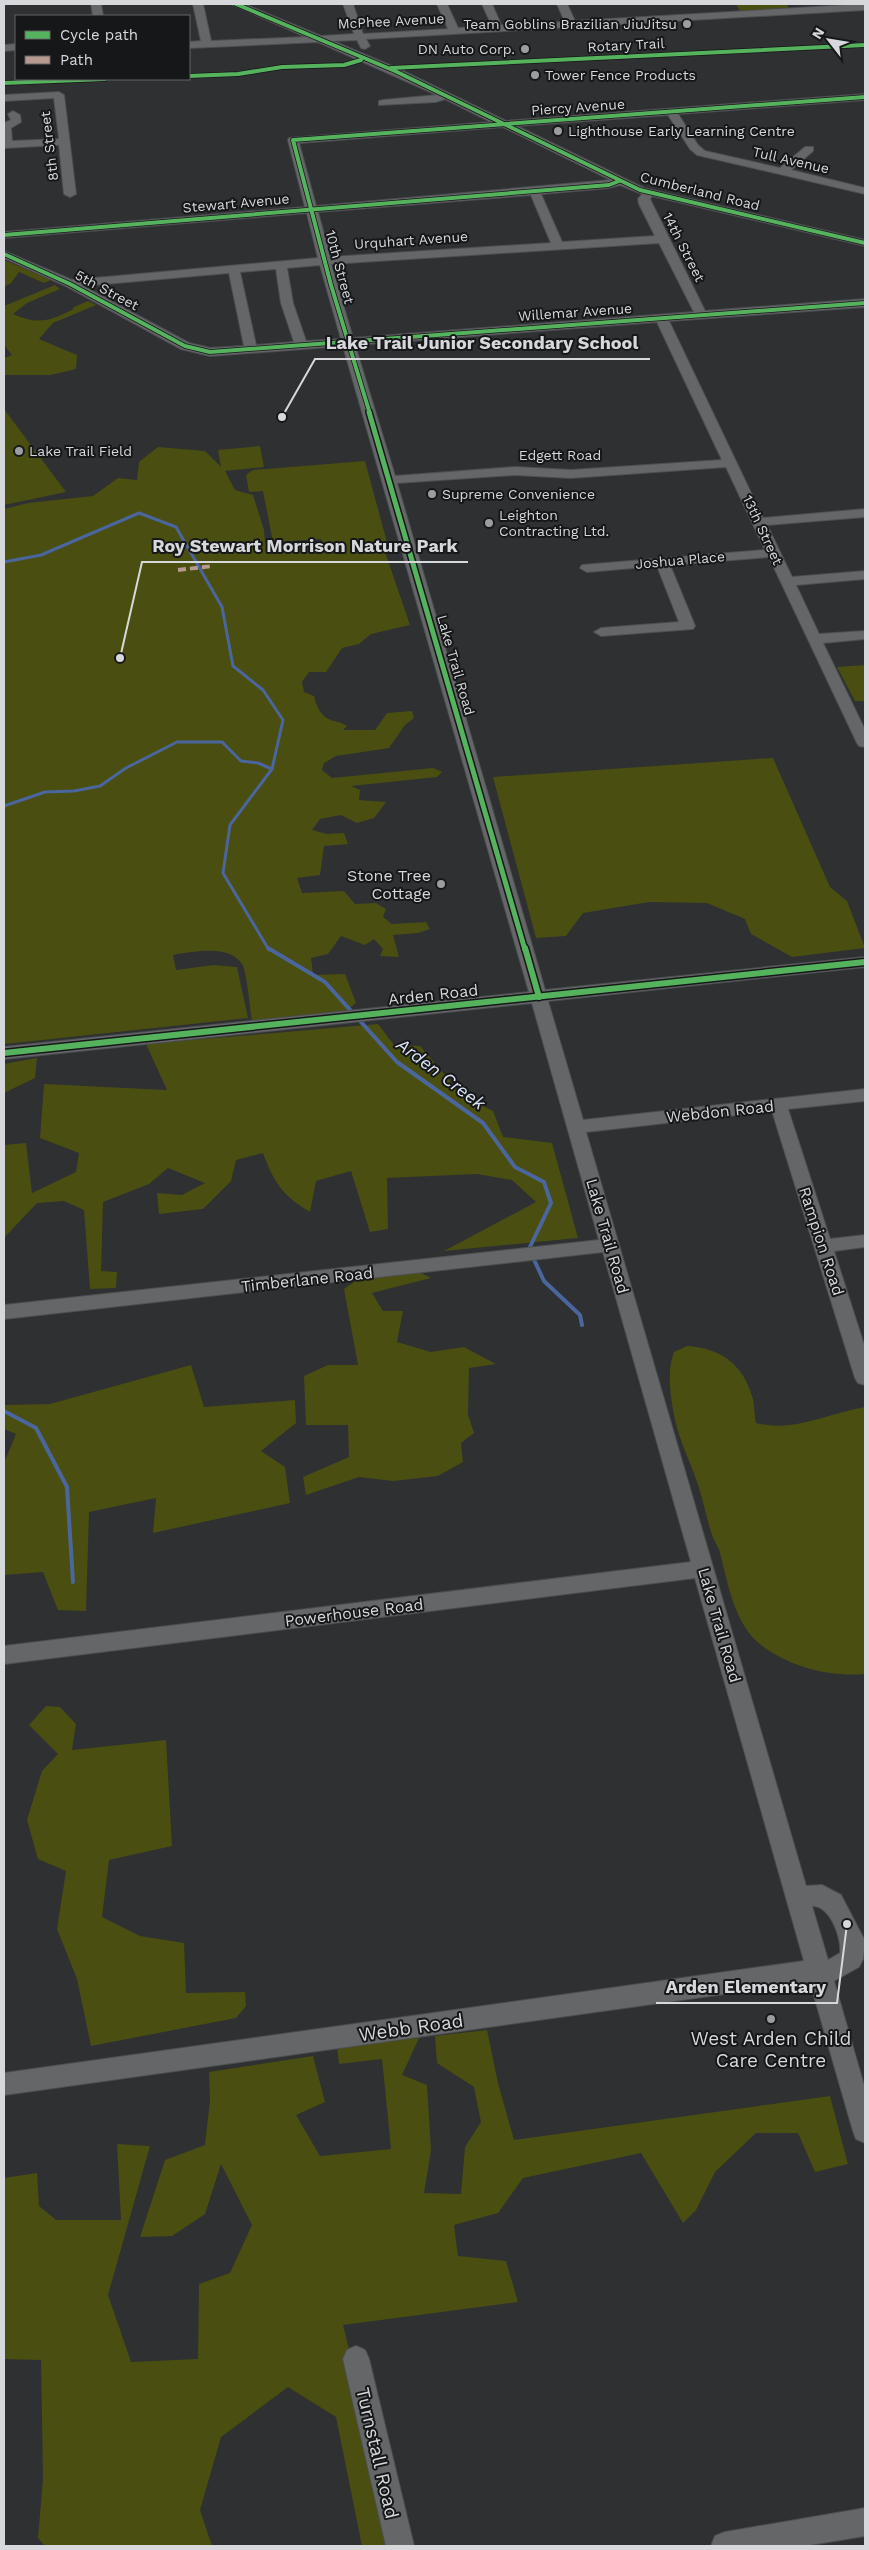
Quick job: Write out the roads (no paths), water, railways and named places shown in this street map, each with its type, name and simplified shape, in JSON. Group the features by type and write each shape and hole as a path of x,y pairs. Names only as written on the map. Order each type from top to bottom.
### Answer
{"street":[{"path":"198,4 207,45"},
{"name":"Cumberland Road","path":"236,4 254,7 320,40 365,58 620,182 649,193 865,243"},
{"path":"348,4 367,52 365,58"},
{"path":"442,4 454,32"},
{"path":"487,4 498,29"},
{"path":"562,4 572,24"},
{"name":"McPhee Avenue","path":"190,45 454,32 799,7 865,7"},
{"name":"8th Street","path":"4,98 59,95 70,194"},
{"path":"383,103 436,99 444,96"},
{"name":"Piercy Avenue","path":"293,140 865,98"},
{"name":"Tull Avenue","path":"672,113 694,147 701,153 865,191"},
{"path":"13,114 16,117 16,122 6,126 6,145 64,142"},
{"name":"10th Street","path":"293,140 348,342"},
{"path":"782,173 809,149"},
{"name":"Stewart Avenue","path":"4,235 609,185 620,182"},
{"path":"534,190 558,245"},
{"name":"14th Street","path":"649,193 644,199 645,204 701,315"},
{"name":"Urquhart Avenue","path":"70,284 326,261 664,239"},
{"name":"5th Street","path":"4,254 70,284 197,350"},
{"path":"280,266 287,303 303,346 339,352 355,364"},
{"path":"234,270 251,350"},
{"name":"Willemar Avenue","path":"197,350 210,352 251,350 865,303"},
{"name":"13th Street","path":"661,318 864,743"},
{"name":"Lake Trail Road","path":"348,342 390,480 820,1973 860,2097 865,2131"},
{"name":"Edgett Road","path":"390,480 515,471 571,474 730,463"},
{"path":"760,522 865,513"},
{"name":"Joshua Place","path":"587,568 773,553"},
{"path":"601,632 688,626 662,562"},
{"path":"788,582 865,575"},
{"path":"815,639 865,635"},
{"name":"Arden Road","path":"4,1053 865,962"},
{"name":"Webdon Road","path":"576,1127 865,1095"},
{"name":"Rampion Road","path":"778,1104 865,1378"},
{"path":"823,1246 865,1241"},
{"name":"Timberlane Road","path":"4,1312 610,1245"},
{"name":"Powerhouse Road","path":"4,1655 703,1569"},
{"path":"798,1897 822,1895 833,1902 853,1941 851,1959 820,1973"},
{"name":"Webb Road","path":"4,2084 820,1973"},
{"name":"Turnstall Road","path":"356,2359 400,2546"},
{"path":"725,2546 865,2522"}],"waterway":[{"name":"Arden Creek","path":"4,562 41,555 139,513 176,527 222,607 233,666 263,690 283,720 272,769"},
{"path":"4,806 45,792 74,791 100,786 126,768 177,742 222,742 241,761 258,763 272,769"},
{"name":"Arden Creek","path":"269,950 223,873 230,825 272,769"},
{"name":"Arden Creek","path":"268,948 325,982 397,1062 483,1123 515,1167 544,1182 551,1203 529,1249 544,1281 580,1315 582,1325"},
{"path":"4,1411 36,1428 67,1487 73,1582"}],"place":[{"name":"Team Goblins Brazilian JiuJitsu","path":"687,24"},
{"name":"DN Auto Corp.","path":"525,49"},
{"name":"Tower Fence Products","path":"535,75"},
{"name":"Lighthouse Early Learning Centre","path":"558,131"},
{"name":"Lake Trail Junior Secondary School","path":"282,417"},
{"name":"Lake Trail Field","path":"19,451"},
{"name":"Supreme Convenience","path":"432,494"},
{"name":"Leighton Contracting Ltd.","path":"489,523"},
{"name":"Roy Stewart Morrison Nature Park","path":"120,658"},
{"name":"Stone Tree Cottage","path":"441,884"},
{"name":"Arden Elementary","path":"847,1924"},
{"name":"West Arden Child Care Centre","path":"771,2019"}]}
